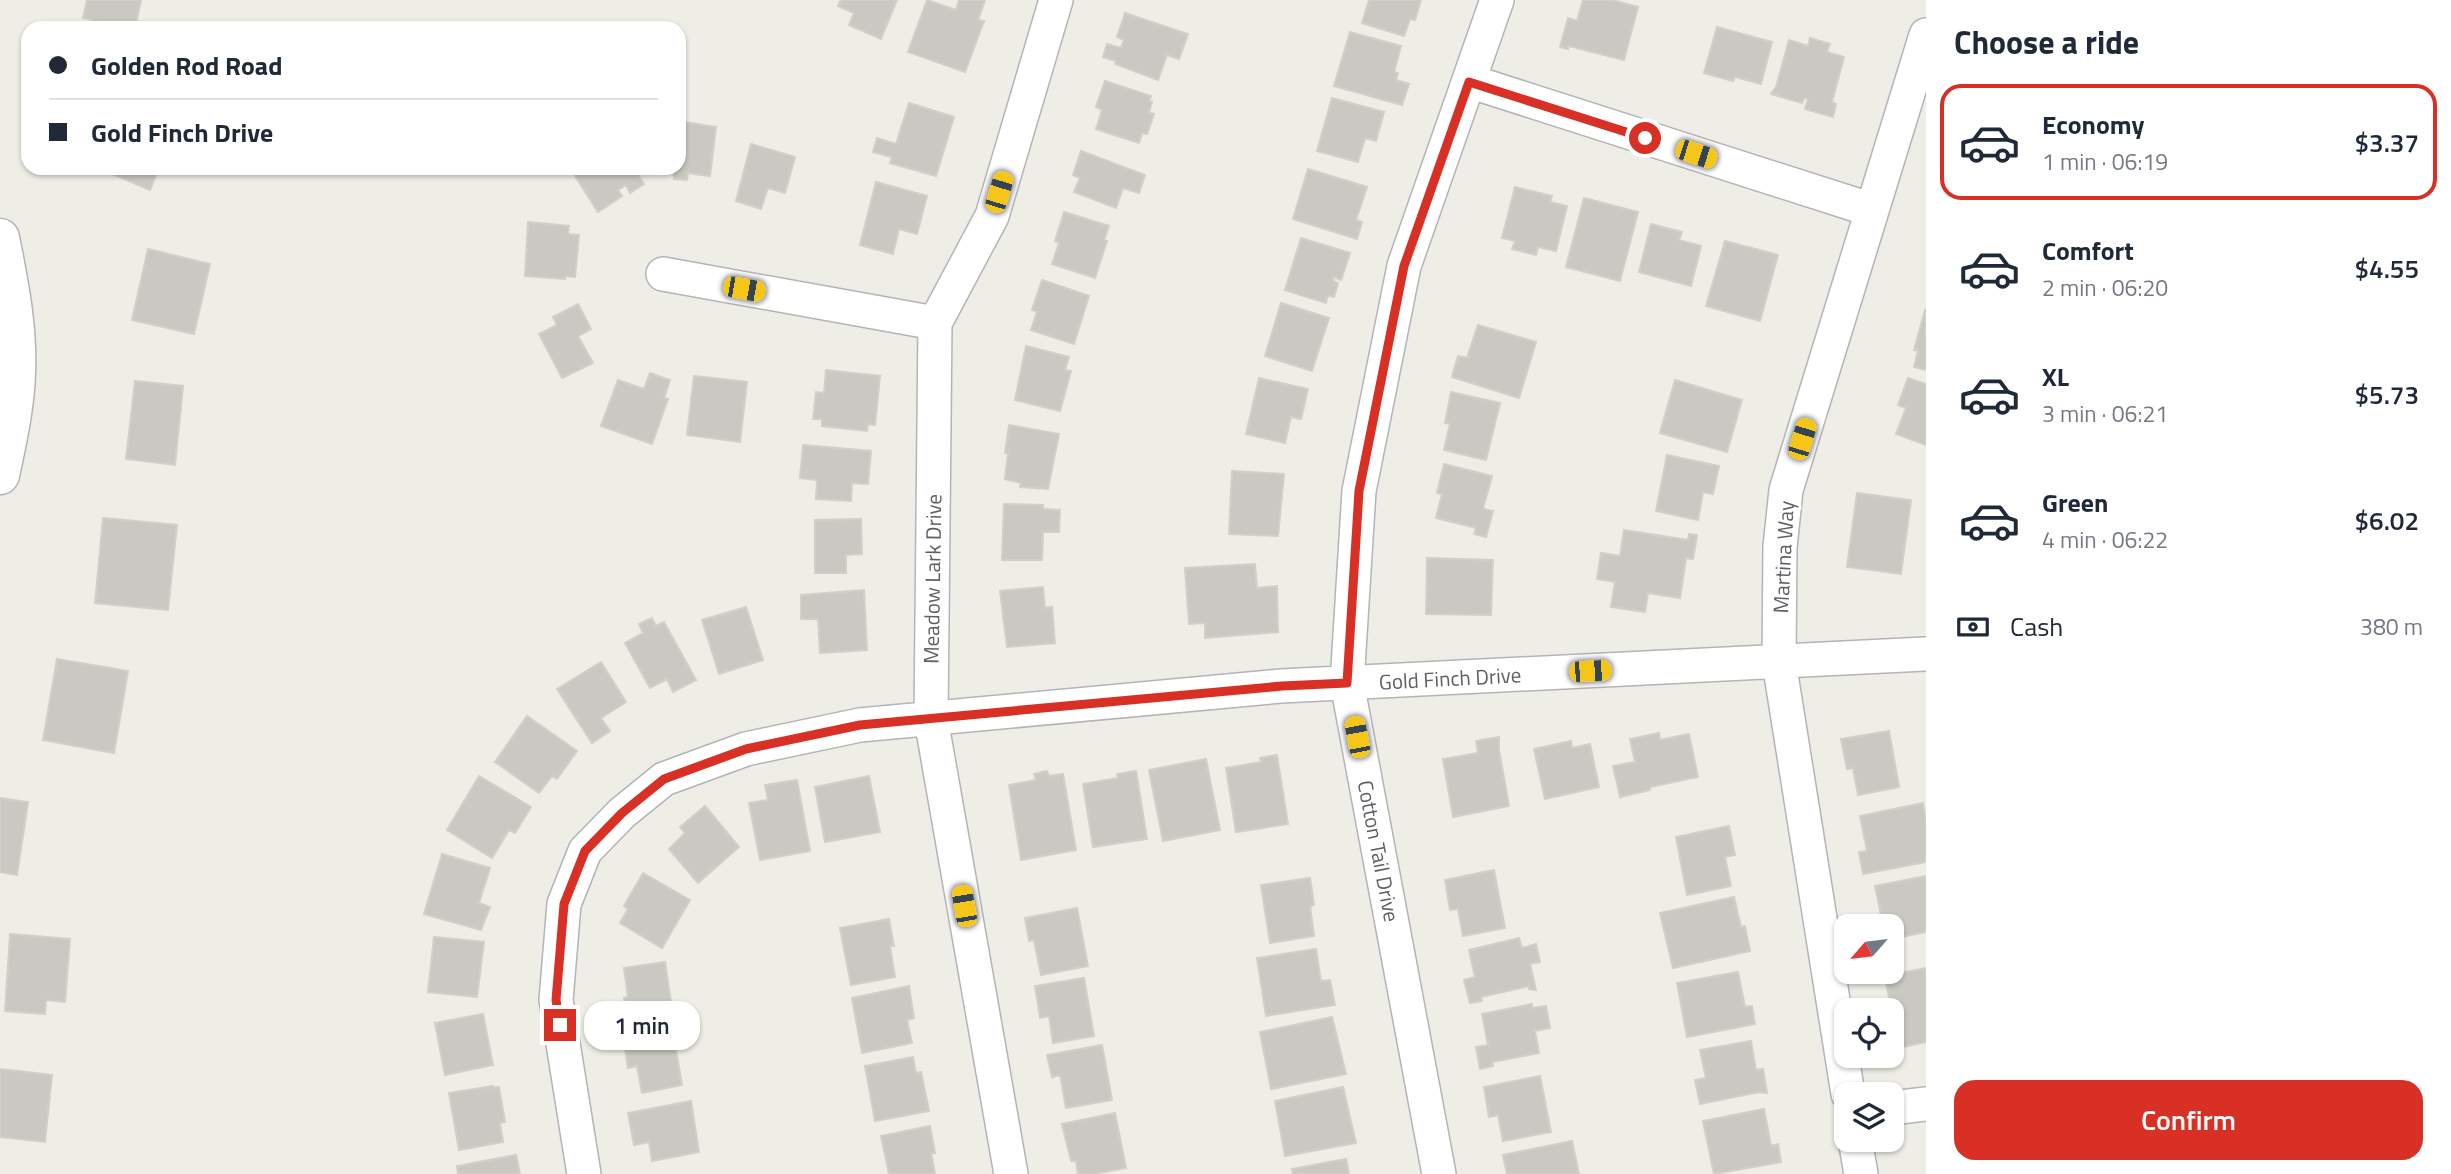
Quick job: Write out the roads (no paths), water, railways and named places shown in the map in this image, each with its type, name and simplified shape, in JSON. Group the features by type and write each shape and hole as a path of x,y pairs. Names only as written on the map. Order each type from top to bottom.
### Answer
{"street":[{"name":"Meadow Lark Drive","path":"1011,1174 931,719 935,323 992,216 1056,0"},
{"name":"Cotton Tail Drive","path":"1439,1174 1347,683 1359,491 1404,266 1497,0"},
{"name":"Martina Way","path":"1846,1082 1779,662 1780,547 1786,490 1926,35"},
{"path":"1469,82 1872,210"},
{"path":"0,238 11,291 16,338 16,376 0,475"},
{"path":"663,274 935,323"},
{"name":"Gold Finch Drive","path":"584,1174 556,1000 564,904 585,851 622,813 664,779 746,749 860,725 1282,686 1925,654"},
{"path":"1904,1107 1926,1104"},
{"path":"1857,1152 1861,1174"}]}
